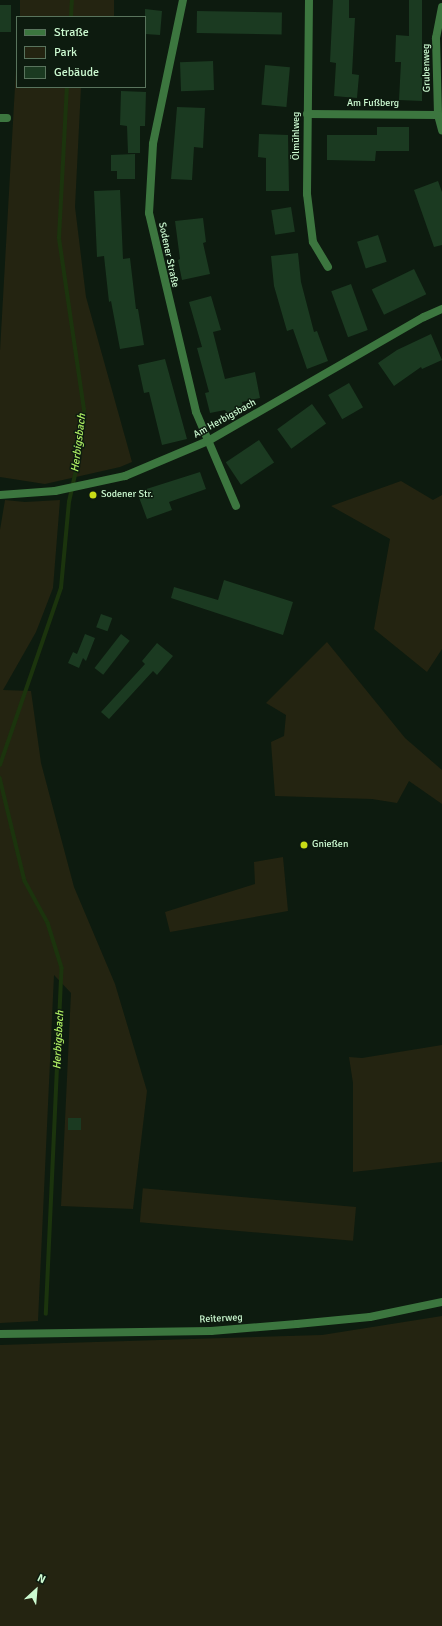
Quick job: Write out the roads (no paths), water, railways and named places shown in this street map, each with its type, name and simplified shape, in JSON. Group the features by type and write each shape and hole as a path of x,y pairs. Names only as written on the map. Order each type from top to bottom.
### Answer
{"street":[{"name":"Sodener Straße","path":"183,0 153,144 149,213 194,404 236,506"},
{"name":"Ölmühlweg","path":"309,0 307,194 313,242 328,267"},
{"name":"Grubenweg","path":"442,7 436,38 438,115 442,130"},
{"name":"Am Fußberg","path":"307,114 438,115"},
{"name":"Am Herbigsbach","path":"0,495 55,491 86,486 125,476 208,441 424,316 442,309"},
{"name":"Reiterweg","path":"0,1334 234,1329 370,1316 442,1302"}],"waterway":[{"name":"Herbigsbach","path":"71,16 72,0"},
{"name":"Herbigsbach","path":"0,765 61,588 69,502 79,457 84,410 59,238 67,88"},
{"name":"Herbigsbach","path":"0,778 25,881 48,923 62,968 46,1314"}],"place":[{"name":"Sodener Str.","path":"93,495"},
{"name":"Gnießen","path":"304,845"}]}
